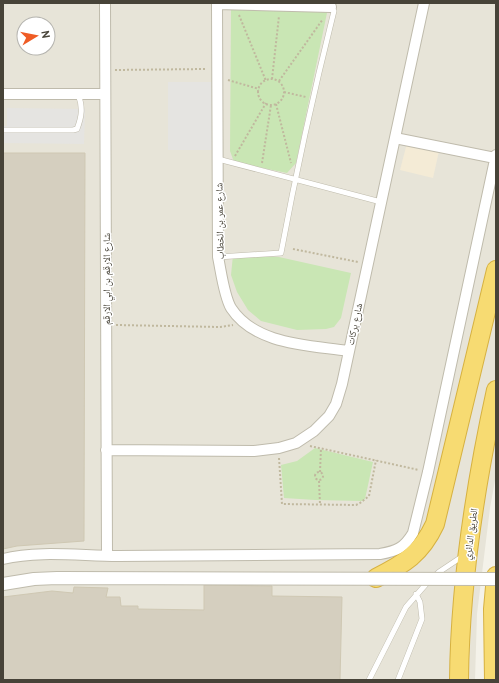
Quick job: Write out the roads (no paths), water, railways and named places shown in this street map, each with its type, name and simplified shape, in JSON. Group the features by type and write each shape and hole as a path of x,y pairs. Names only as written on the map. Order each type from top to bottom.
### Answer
{"highway":[{"path":"376,578 397,567 416,553 424,545 435,524 496,270"},
{"name":"الطريق الدائري","path":"459,680 459,649 467,554 478,480 496,390"},
{"path":"494,680 493,610 496,576"}],"street":[{"name":"شارع الارقم بن ابي الارقم","path":"104,3 107,556"},
{"name":"شارع بركات","path":"106,450 254,451 279,448 296,443 314,432 329,416 336,404 342,384 424,3"},
{"path":"217,4 331,7"},
{"name":"شارع عمر بن الخطاب","path":"217,4 218,257 223,283 231,307 243,321 258,332 275,339 348,351"},
{"path":"3,94 105,94"},
{"path":"3,558 40,554 107,556 380,554 392,552 408,542 413,533 428,472 496,157 395,138"},
{"path":"3,584 34,579 57,578 496,579"}],"lane":[{"path":"218,257 281,253 295,179 334,11 331,7"},
{"path":"3,130 77,129 82,112 78,94"},
{"path":"218,158 381,202"},
{"path":"369,680 406,607 416,594 439,572 467,554"},
{"path":"398,680 422,619 420,602 416,594"}]}
